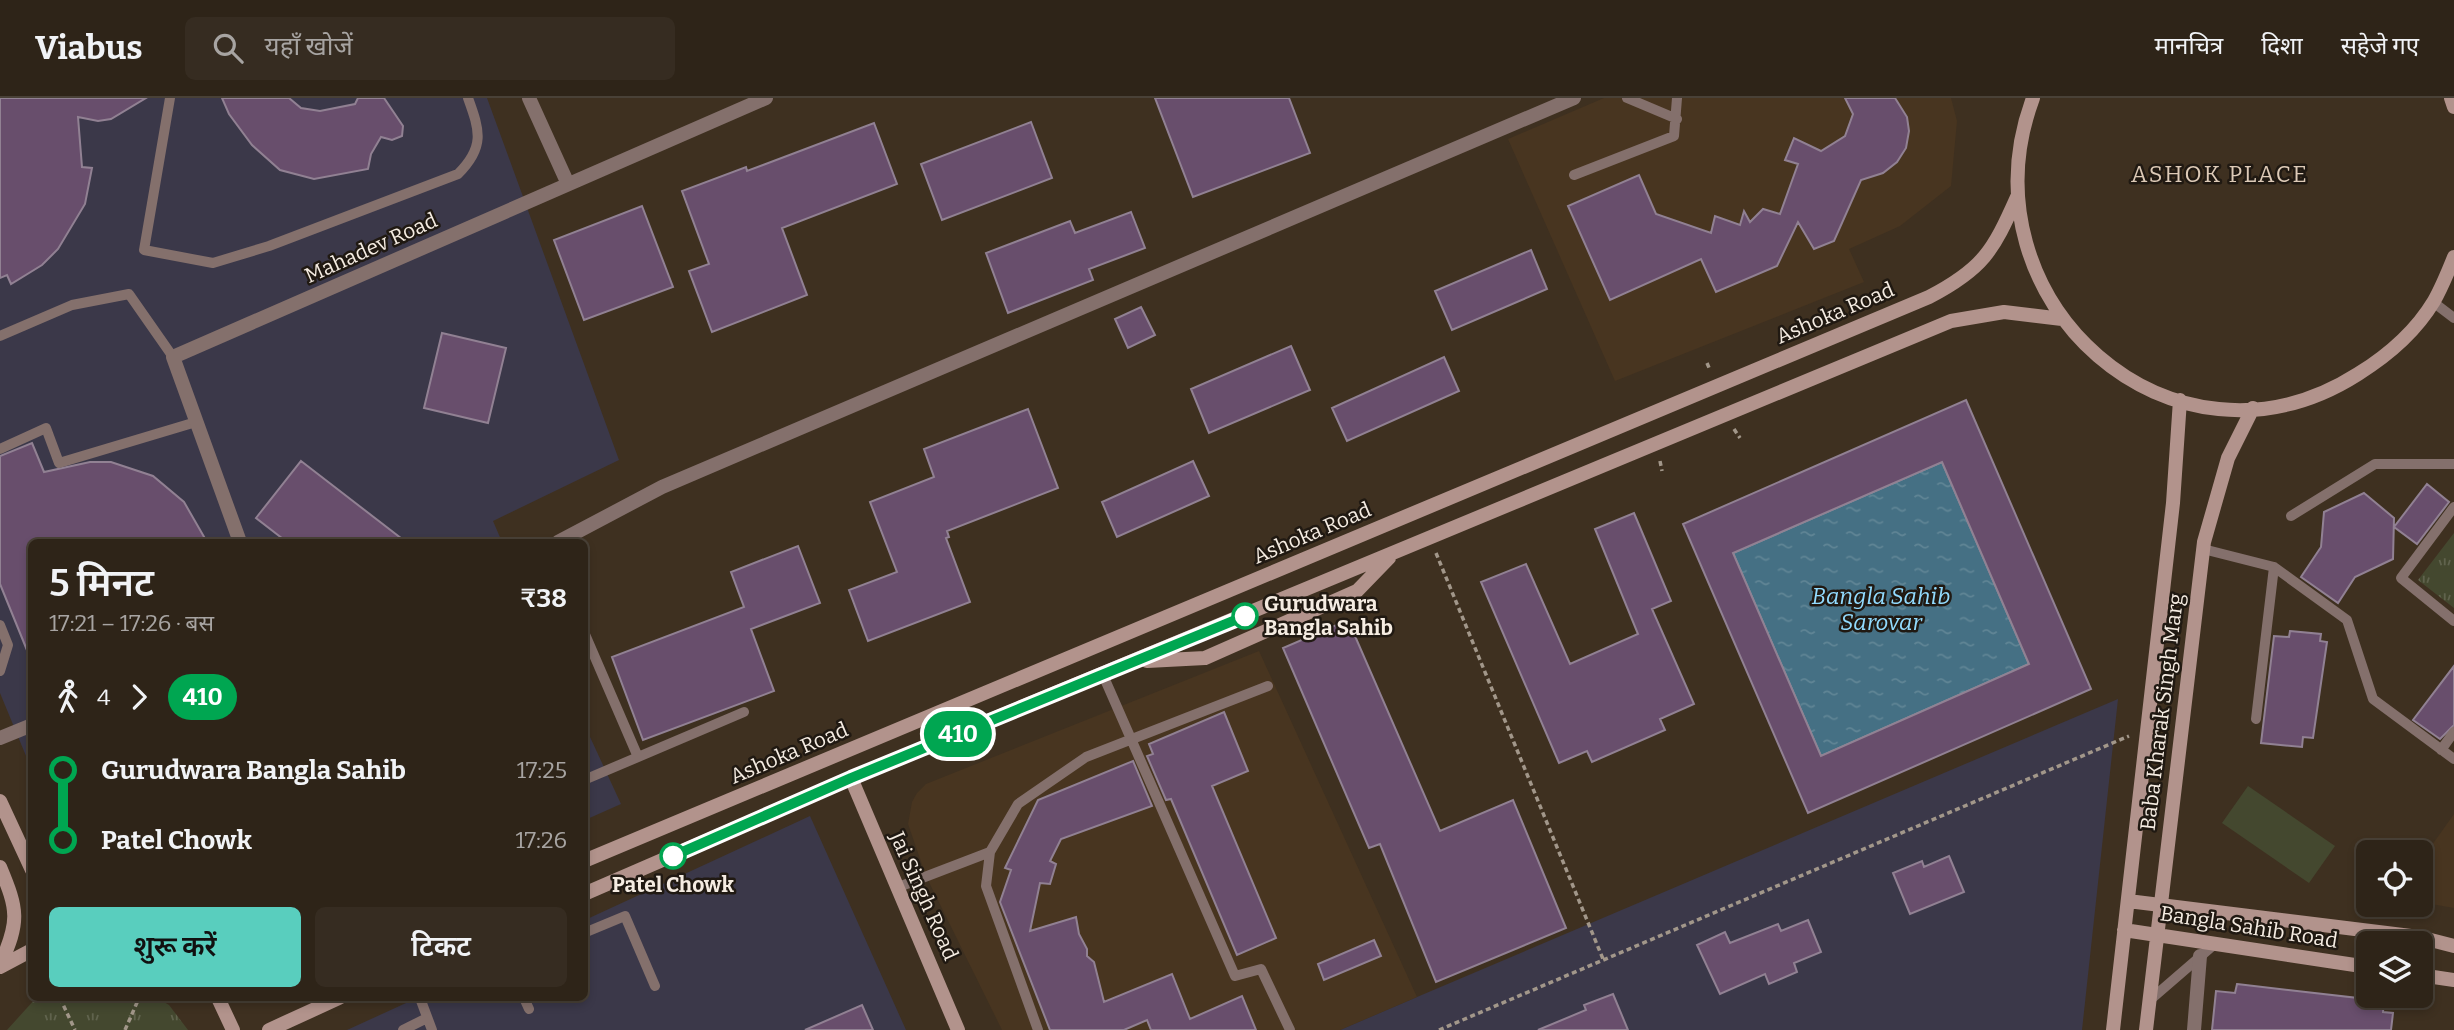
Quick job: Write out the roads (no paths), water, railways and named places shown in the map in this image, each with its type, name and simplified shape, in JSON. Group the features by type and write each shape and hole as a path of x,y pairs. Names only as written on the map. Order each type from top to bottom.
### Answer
{"main road":[{"path":"2033,98 2018,155 2017,197 2030,262 2044,292 2062,319 2086,346 2114,369 2146,387 2180,400 2216,407 2253,408 2318,395 2348,380 2376,363 2402,341 2433,302 2454,257"},
{"path":"2451,98 2454,107"},
{"name":"Ashoka Road","path":"588,859 1929,297 1969,274 1985,258 2001,233 2017,197"},
{"path":"588,892 851,778 1951,321 2004,312 2062,319"},
{"name":"Baba Kharak Singh Marg","path":"2113,1030 2173,503 2180,400"},
{"name":"Baba Kharak Singh Marg","path":"2146,1030 2203,549 2228,458 2253,408"},
{"path":"1136,661 1205,658 1357,591 1392,554"},
{"name":"Jai Singh Road","path":"851,778 958,1030"},
{"path":"0,801 28,861"},
{"path":"0,867 15,903 14,926 0,966"},
{"name":"Bangla Sahib Road","path":"2128,901 2419,937 2454,946"},
{"name":"Bangla Sahib Road","path":"2124,930 2356,965"},
{"path":"0,966 28,952"},
{"path":"2433,977 2454,980"},
{"path":"219,1001 233,1030"},
{"path":"269,1030 332,1001"}],"street":[{"path":"529,98 568,184"},
{"name":"Mahadev Road","path":"173,357 766,98"},
{"path":"564,539 662,487 1574,98"},
{"path":"173,357 239,539"},
{"path":"0,738 28,727"},
{"path":"2194,1030 2200,956"}],"lane":[{"path":"170,98 144,250 213,263 269,246 458,174 471,161 480,132 468,98"},
{"path":"1627,98 1677,119"},
{"path":"1574,175 1674,136 1677,98"},
{"path":"0,336 72,305 129,294 173,357"},
{"path":"2433,302 2454,318"},
{"path":"0,449 47,428 59,463 196,422"},
{"path":"2291,516 2375,464 2454,464"},
{"path":"2454,507 2401,578 2454,621"},
{"path":"2203,549 2274,567 2347,620 2356,656 2373,699 2454,759"},
{"path":"2256,719 2274,567"},
{"path":"0,625 8,645 0,671"},
{"path":"588,641 638,757"},
{"path":"1103,675 1235,976 1261,969 1290,1030"},
{"path":"1038,1030 986,886 990,852 1018,804 1086,757 1268,686"},
{"path":"588,778 744,712"},
{"path":"2441,750 2454,732"},
{"path":"896,888 990,852"},
{"path":"588,931 625,916 655,986"},
{"path":"2149,1000 2216,943"},
{"path":"421,1001 432,1030"},
{"path":"525,1001 528,1009"},
{"path":"403,1030 428,1018"}],"water":[{"name":"Bangla Sahib Sarovar","path":"1942,462 2029,664 1821,756 1733,553"}],"place":[{"name":"Gurudwara Bangla Sahib","path":"1245,616"},
{"name":"Patel Chowk","path":"673,856"}],"district":[{"name":"ASHOK PLACE","path":"2220,174"}]}
